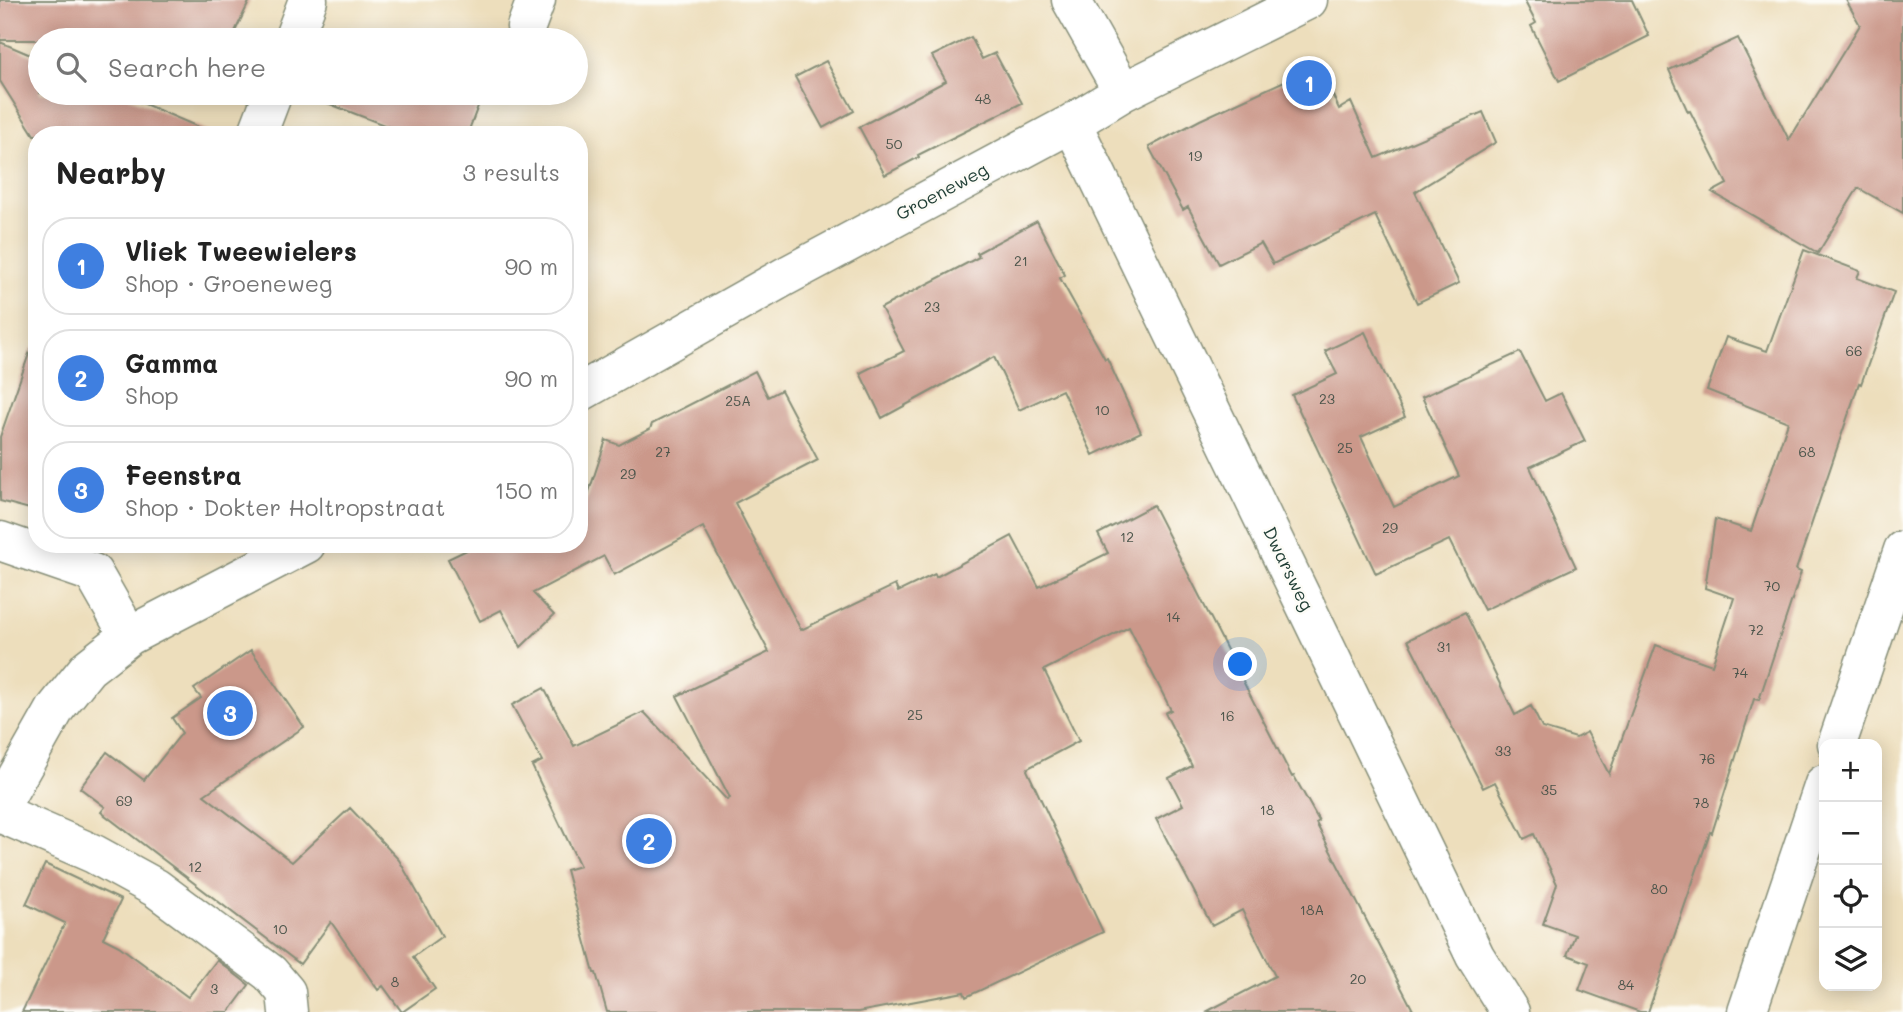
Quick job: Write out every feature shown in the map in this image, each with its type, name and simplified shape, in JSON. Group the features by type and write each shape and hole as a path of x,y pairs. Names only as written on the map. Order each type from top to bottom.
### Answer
{"street":[{"path":"298,28 308,0"},
{"path":"1071,0 1122,92"},
{"name":"Groeneweg","path":"588,388 1122,92 1308,0"},
{"path":"260,126 268,105"},
{"name":"Dwarsweg","path":"1072,122 1469,943 1510,1012"},
{"path":"0,541 28,546"},
{"path":"1840,739 1903,550"},
{"path":"70,553 99,558 129,636"},
{"path":"0,807 56,708 88,668 129,636 289,553"},
{"path":"1747,1012 1819,798"},
{"path":"0,813 94,854 156,888 270,973 286,992 288,1012"}],"building":[{"path":"0,0 250,0 237,28 28,28 28,40 0,40"},
{"path":"1524,0 1632,0 1649,36 1559,81 1531,26 1536,23"},
{"path":"1846,0 1903,0 1903,213 1858,188 1818,253 1712,192 1727,184 1690,111 1688,112 1669,70 1738,38 1789,140 1860,25"},
{"path":"971,37 982,59 995,53 1022,103 918,155 919,157 885,175 859,127 946,81 932,56"},
{"path":"0,42 28,54 28,105 147,105 196,126 28,126 0,81"},
{"path":"826,61 854,111 823,128 795,77"},
{"path":"1319,65 1339,109 1351,102 1376,158 1483,112 1496,142 1415,192 1459,283 1417,303 1375,215 1273,264 1261,243 1219,264 1188,207 1183,210 1149,147 1200,120"},
{"path":"332,105 478,105 470,126 387,126"},
{"path":"1037,221 1065,275 1060,278 1105,359 1107,358 1141,432 1093,455 1062,390 1019,410 994,357 882,418 860,373 904,351 881,308 979,257 977,253"},
{"path":"1804,250 1860,271 1857,278 1894,292 1861,384 1859,383 1796,570 1801,572 1759,700 1754,699 1712,833 1710,832 1648,1012 1640,1012 1579,990 1589,963 1567,955 1575,935 1543,924 1557,884 1534,834 1524,839 1495,782 1483,788 1408,640 1465,612 1515,715 1531,706 1542,728 1576,738 1587,732 1609,774 1656,645 1712,665 1734,598 1705,588 1715,519 1751,531 1788,422 1707,390 1726,337 1767,351"},
{"path":"1365,332 1405,417 1361,437 1394,507 1459,476 1422,397 1520,352 1545,401 1561,393 1585,441 1530,467 1576,567 1484,610 1449,540 1376,574 1292,395 1337,374 1325,351"},
{"path":"28,357 28,509 0,501 0,437"},
{"path":"755,371 768,397 781,390 818,460 735,503 801,630 895,585 898,592 935,574 936,577 1012,536 1039,587 1108,553 1098,534 1153,505 1292,777 1294,776 1319,821 1316,823 1414,1012 1206,1012 1275,976 1242,910 1212,926 1156,819 1183,805 1169,778 1192,766 1165,713 1171,710 1129,627 1044,670 1079,741 1027,770 1103,932 966,997 964,992 858,1012 607,1012 566,870 580,866 532,766 542,761 512,705 544,688 574,746 644,712 727,800 730,798 677,696 769,652 703,527 614,575 604,556 533,593 554,615 521,647 501,610 480,621 448,559 461,553 588,553 588,495 606,440 619,445 650,429 652,424"},
{"path":"251,650 304,727 204,795 292,862 350,808 399,860 442,936 413,957 435,989 402,1012 383,986 378,990 331,922 300,964 101,812 105,807 80,788 107,752 144,780 182,733 172,718 201,698 194,689"},
{"path":"45,864 121,900 103,938 119,946 188,997 217,960 249,985 229,1012 22,1012 65,923 26,904"}],"place":[{"name":"Vliek Tweewielers","path":"1309,83"},
{"name":"Feenstra","path":"230,713"},
{"name":"Gamma","path":"649,841"}]}
